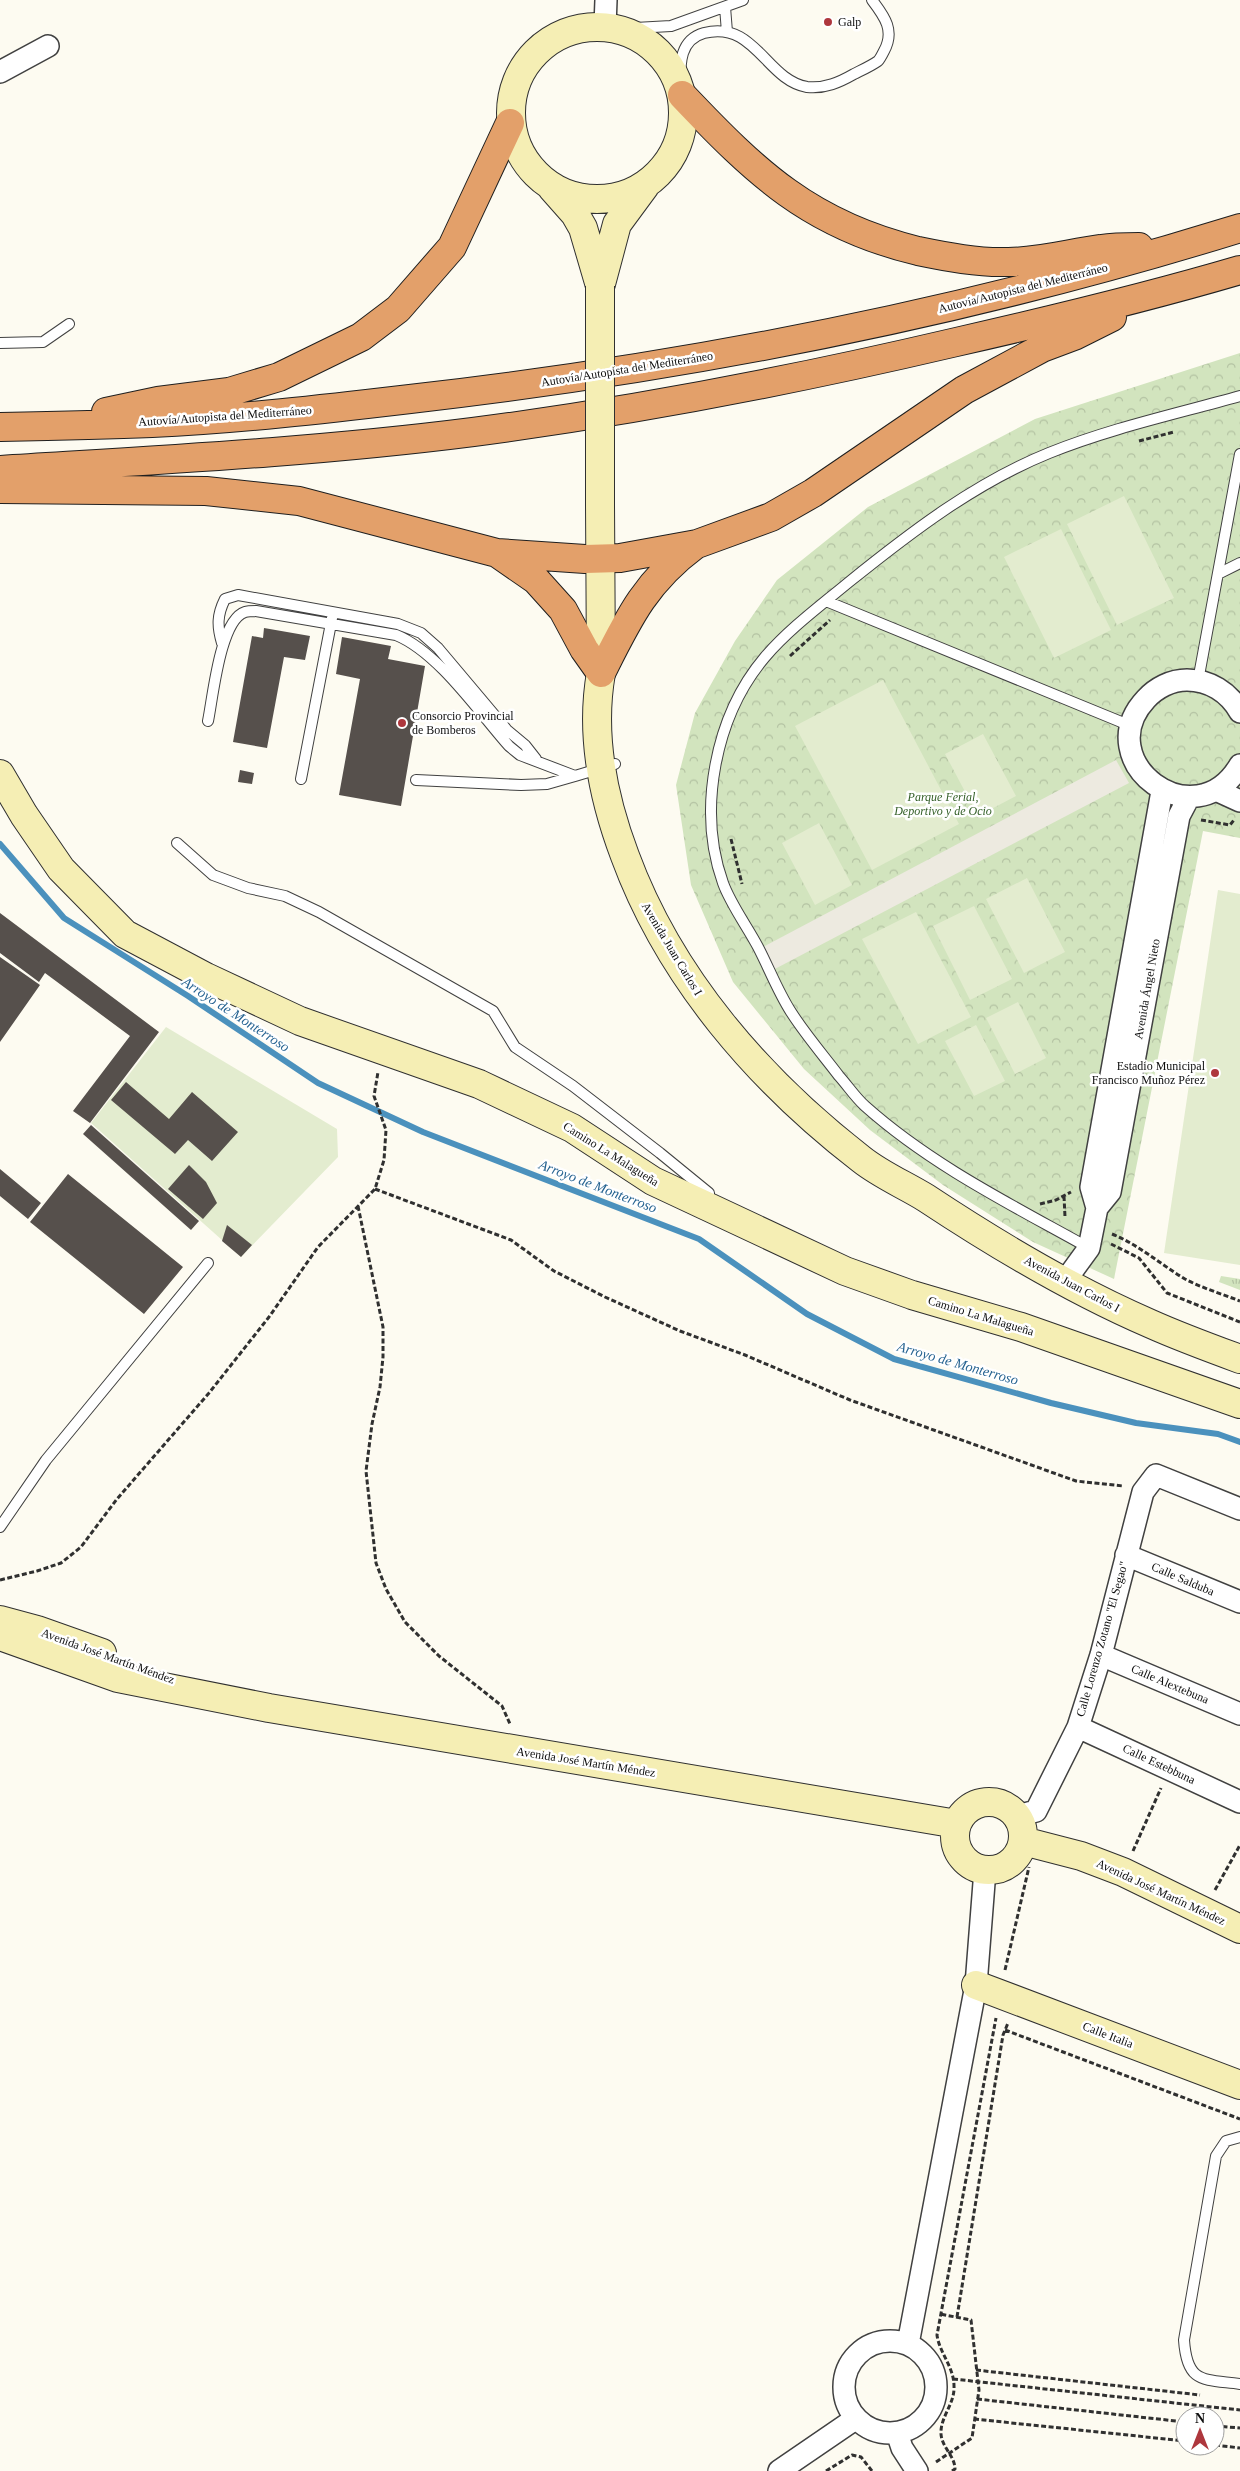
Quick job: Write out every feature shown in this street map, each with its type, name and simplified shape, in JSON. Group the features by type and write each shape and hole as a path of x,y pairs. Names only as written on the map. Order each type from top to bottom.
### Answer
{"highway":[{"path":"681,91 732,148 774,184 816,214 856,232 897,246 939,255 1006,262 1029,262 1103,248 1188,244"},
{"path":"46,426 158,400 229,392 279,377 361,337 398,309 452,247 510,122"},
{"name":"Autovía/Autopista del Mediterráneo","path":"0,427 154,423 308,410 492,390 676,362 796,341 969,302 1060,280 1240,228"},
{"path":"0,470 196,458 472,432 673,401 869,363 1155,296 1240,270"},
{"path":"0,489 206,491 299,501 497,553 600,559 620,558 697,544 771,517 813,493 964,390 1042,348 1074,336 1155,296"},
{"path":"497,553 536,580 563,610 584,649 602,673 622,631 649,587 677,559 697,544"}],"street":[{"path":"609,19 650,44 664,58 681,91 684,120 678,145 665,167 646,184 616,224 600,286 583,228 575,214 550,186 530,169 517,147 510,122 511,97 519,73 534,52 555,36 609,19"},
{"path":"0,72 48,46"},
{"path":"550,186 573,196 598,200 623,195 646,184"},
{"name":"Avenida Juan Carlos I","path":"600,286 600,559 602,673 608,696 608,766 656,890 692,953 727,1004 801,1087 877,1153 914,1190 986,1238 1065,1281 1150,1324 1240,1359"},
{"path":"1240,712 1222,691 1198,681 1172,682 1150,694 1135,714 1131,726 1131,752 1136,764 1147,779 1162,791 1189,797 1216,790 1227,782 1240,765"},
{"name":"Camino La Malagueña","path":"0,774 24,815 61,869 125,934 206,977 300,1020 479,1084 572,1128 653,1181 845,1272 912,1295 1021,1327 1240,1404"},
{"path":"1216,790 1240,801"},
{"name":"Avenida Ángel Nieto","path":"1092,1229 1091,1187 1162,791"},
{"name":"Avenida Ángel Nieto","path":"1065,1281 1110,1192 1179,816 1189,797"},
{"name":"Calle Lorenzo Zotano \"El Segao\"","path":"1025,1834 1078,1727 1101,1655 1143,1492 1156,1475 1240,1509"},
{"name":"Calle Salduba","path":"1126,1555 1240,1602"},
{"name":"Avenida José Martín Méndez","path":"0,1620 46,1633 216,1696"},
{"name":"Avenida José Martín Méndez","path":"0,1636 118,1678 269,1708 957,1824"},
{"name":"Calle Alextebuna","path":"1101,1655 1240,1714"},
{"name":"Calle Estebbuna","path":"1078,1727 1240,1802"},
{"path":"995,1802 1008,1808 1025,1834 1018,1854 1010,1863 998,1869 986,1870 973,1866 963,1858 956,1846 955,1832 957,1824 968,1808 981,1803 995,1802"},
{"name":"Avenida José Martín Méndez","path":"1025,1834 1123,1872 1240,1929"},
{"path":"908,2344 914,2310 998,1993 986,1870"},
{"name":"Calle Italia","path":"998,1993 1240,2085"},
{"path":"890,2341 908,2344 921,2352 930,2364 936,2378 936,2393 932,2408 923,2419 911,2428 897,2433 874,2431 855,2419 846,2404 843,2386 847,2368 857,2354 872,2344 890,2341"},
{"path":"779,2471 855,2419"},
{"path":"897,2433 902,2448 923,2469"}],"lane":[{"path":"609,19 671,26 743,0"},
{"path":"681,91 681,59 690,39 707,32 727,32 746,39 790,80 809,87 826,86 841,81 879,60 889,38 886,19 872,0"},
{"path":"725,7 727,32"},
{"path":"0,343 42,342 69,324"},
{"path":"1092,1229 953,1171 901,1135 862,1104 790,1010 724,884 713,840 712,794 718,756 730,716 746,682 766,656 798,623 913,531 988,482 1048,453 1125,427 1240,396"},
{"path":"1198,681 1240,454"},
{"path":"1218,574 1240,563"},
{"path":"222,643 217,627 220,609 225,599 238,594 398,624 421,632 438,648 507,730 525,745 536,759"},
{"path":"826,601 1131,726"},
{"path":"208,721 222,643 236,618 244,612 256,611 396,635 422,648 509,746 520,755 536,759 574,776"},
{"path":"301,779 333,612"},
{"path":"416,780 521,785 547,784 608,766"},
{"path":"177,843 213,875 248,888 285,896 319,912 493,1011 515,1047 572,1086 660,1153 709,1194 708,1207"},
{"path":"0,1527 46,1460 208,1263"},
{"path":"1240,2136 1226,2141 1216,2156 1184,2340 1185,2355 1193,2374 1203,2379 1240,2384"}],"path":[{"path":"1138,442 1175,432"},
{"path":"788,658 844,608"},
{"path":"728,830 746,892"},
{"path":"0,1580 37,1571 61,1562 82,1547 117,1499 227,1370 269,1317 318,1247 375,1188 384,1160 386,1130 374,1096 378,1073 386,1050"},
{"path":"1040,1210 1032,1205 1056,1200 1072,1191 1075,1184"},
{"path":"375,1188 511,1240 554,1272 605,1297 680,1331 745,1355 850,1400 1076,1481 1116,1484 1143,1492"},
{"path":"1058,1218 1067,1222 1064,1214 1064,1196"},
{"path":"358,1205 382,1327 383,1357 380,1388 372,1424 366,1471 376,1563 386,1588 405,1622 439,1656 502,1706 510,1721 510,1749"},
{"path":"1092,1229 1142,1249 1160,1264 1188,1280 1240,1301"},
{"path":"1092,1229 1139,1258 1167,1293 1240,1322"},
{"path":"1123,1872 1169,1769"},
{"path":"952,2471 955,2463 942,2443 941,2424 953,2398 953,2379 950,2364 938,2343 941,2315 1025,1834"},
{"path":"1204,1910 1240,1845"},
{"path":"956,2317 1005,2030 998,1993"},
{"path":"1005,2030 1240,2119"},
{"path":"914,2310 971,2320 978,2381 972,2438 923,2469"},
{"path":"976,2370 1201,2395"},
{"path":"953,2379 1240,2410"},
{"path":"977,2399 1175,2421"},
{"path":"974,2419 1175,2440"},
{"path":"1225,2427 1240,2428"},
{"path":"1225,2446 1240,2448"},
{"path":"826,2471 852,2455 861,2457 872,2471"}],"green space":[{"name":"Parque Ferial, Deportivo y de Ocio","path":"1240,353 1240,838 1203,831 1114,1279 1033,1242 943,1185 870,1130 804,1069 733,982 691,885 676,785 695,713 735,641 777,580 868,507 1035,419"},
{"path":"1124,496 1174,598 1117,625 1067,524"},
{"path":"1061,529 1111,630 1054,658 1004,557"},
{"path":"883,680 959,824 872,870 795,726"},
{"path":"983,734 1016,796 978,816 945,754"},
{"path":"819,823 852,885 815,905 782,843"},
{"path":"1027,878 1065,952 1024,973 986,899"},
{"name":"Estadio Municipal Francisco Muñoz Pérez","path":"1218,890 1240,894 1240,1265 1164,1253"},
{"path":"974,906 1012,979 970,1000 933,926"},
{"path":"916,912 971,1017 918,1044 862,939"},
{"path":"1018,1002 1046,1058 1015,1074 986,1018"},
{"path":"976,1025 1005,1081 974,1096 945,1041"},
{"path":"166,1027 337,1129 338,1157 241,1257 91,1123"},
{"path":"1221,1276 1240,1279 1240,1290 1219,1282"}],"shaded area":[{"path":"1116,760 1129,783 771,971 759,949"}],"building":[{"path":"264,628 310,636 305,660 284,657 267,748 233,742 252,636 263,638"},
{"path":"342,637 391,646 388,659 425,666 401,806 339,795 360,679 336,674"},
{"path":"240,770 254,773 252,784 238,782"},
{"path":"0,913 159,1032 90,1123 73,1111 130,1036 45,973 39,982 0,953"},
{"path":"0,957 40,985 0,1042"},
{"path":"126,1082 169,1119 192,1092 238,1132 212,1161 188,1140 175,1154 111,1100"},
{"path":"91,1125 199,1221 191,1230 83,1134"},
{"path":"189,1165 206,1182 217,1203 203,1219 168,1189"},
{"path":"0,1169 41,1203 28,1219 0,1196"},
{"path":"68,1174 183,1267 144,1314 30,1222"},
{"path":"227,1225 252,1245 241,1257 222,1241"}],"waterway":[{"name":"Arroyo de Monterroso","path":"0,844 64,918 188,996 318,1083 423,1132 699,1239 807,1314 894,1359 1051,1403 1136,1423 1218,1434 1240,1442"}],"place":[{"name":"Galp","path":"828,22"},
{"name":"Consorcio Provincial de Bomberos","path":"402,723"},
{"name":"Estadio Municipal Francisco Muñoz Pérez","path":"1215,1073"}]}
